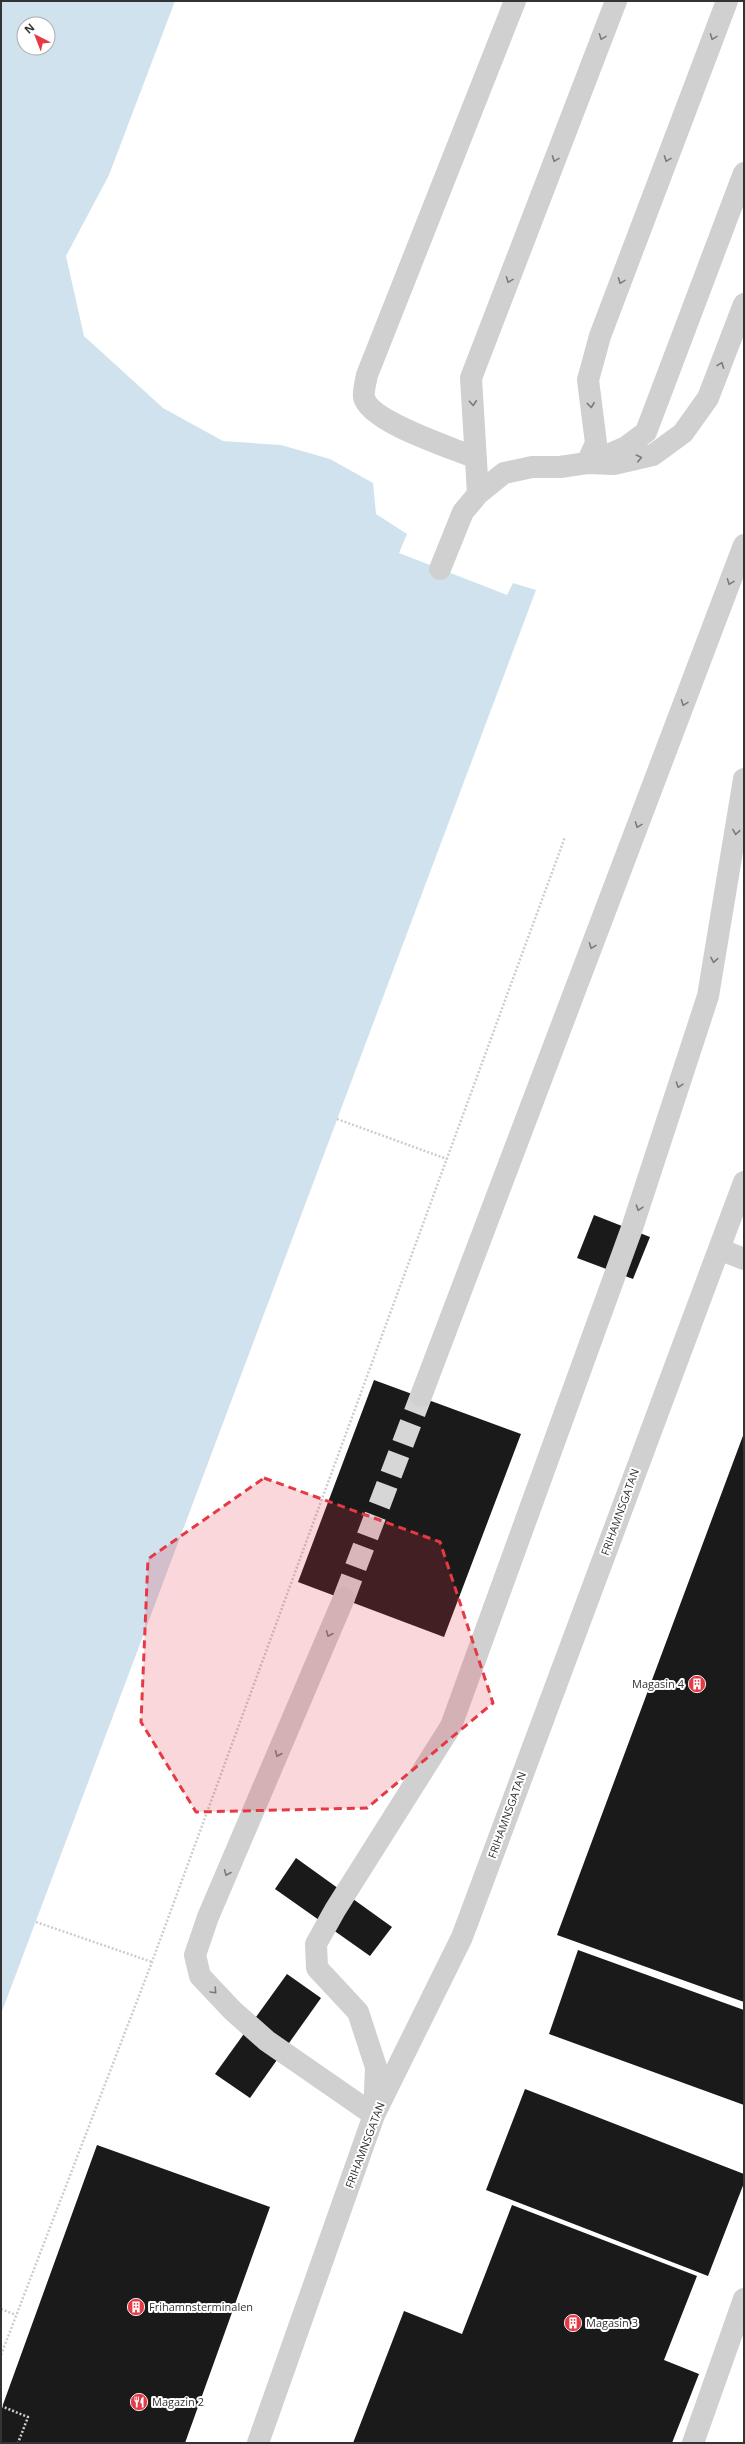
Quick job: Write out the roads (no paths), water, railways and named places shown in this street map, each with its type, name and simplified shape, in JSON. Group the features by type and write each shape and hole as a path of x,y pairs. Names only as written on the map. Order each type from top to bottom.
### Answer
{"street":[{"path":"476,458 390,422 373,412 364,397 367,375 515,1"},
{"path":"478,494 471,378 616,1"},
{"path":"587,463 596,443 588,380 600,336 727,1"},
{"path":"587,463 626,447 646,432 744,173"},
{"path":"440,569 464,512 478,494 504,473 532,467 560,467 587,463 614,464 653,455 683,433 708,398 744,304"},
{"path":"421,1396 744,545"},
{"path":"374,2115 376,2067 358,2012 317,1968 316,1944 335,1910 451,1726 632,1228 708,996 744,779"},
{"name":"FRIHAMNSGATAN","path":"258,2443 374,2115 462,1937 744,1182"},
{"path":"718,1249 744,1258"},
{"path":"344,1598 208,1917 195,1955 200,1976 238,2016 267,2041 374,2115"},
{"path":"693,2443 744,2299"}],"water":[{"path":"1,1 175,1 109,175 66,256 84,336 163,408 223,441 281,445 330,459 373,483 376,514 407,534 399,553 507,595 513,583 536,590 1,2014"}],"tunnel":[{"path":"344,1598 421,1396"}],"place":[{"name":"Magasin 4","path":"697,1684"},
{"name":"Frihamnsterminalen","path":"136,2307"},
{"name":"Magasin 3","path":"573,2323"},
{"name":"Magazin 2","path":"139,2402"}]}
